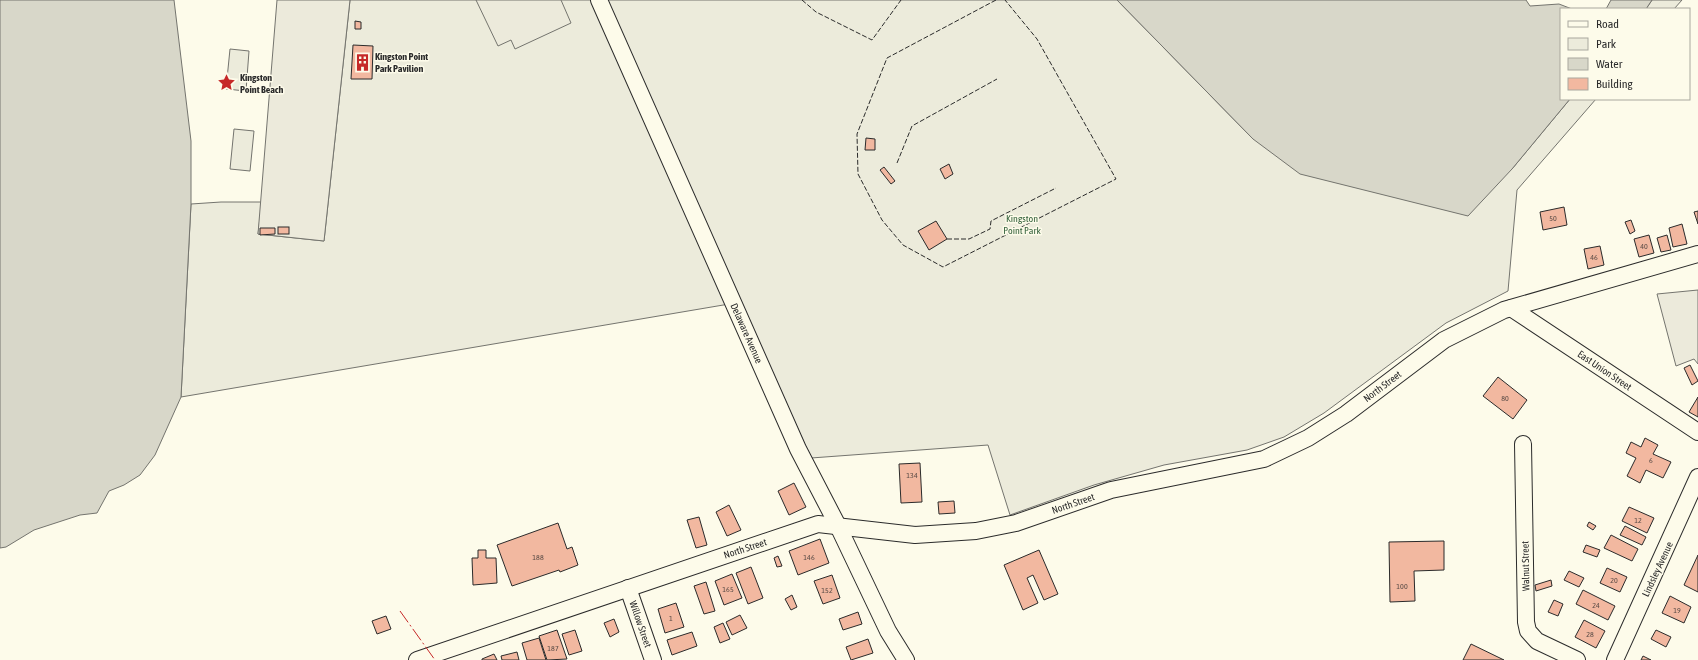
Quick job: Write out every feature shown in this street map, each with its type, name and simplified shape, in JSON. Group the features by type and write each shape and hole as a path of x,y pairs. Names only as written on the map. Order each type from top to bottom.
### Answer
{"street":[{"name":"Delaware Avenue","path":"599,0 798,449 838,526 901,659"},
{"name":"North Street","path":"417,660 818,524 915,535 976,531 1016,523 1111,490 1264,458 1308,438 1346,414 1444,340 1504,310 1534,300 1698,254"},
{"name":"East Union Street","path":"1511,308 1698,432"},
{"name":"Walnut Street","path":"1523,444 1526,622 1528,631 1537,641 1577,660"},
{"name":"Lindsley Avenue","path":"1615,660 1698,477"},
{"name":"Willow Street","path":"628,588 653,660"}],"green space":[{"name":"Kingston Point Park","path":"350,0 1117,0 1253,139 1512,169 1569,100 1595,100 1517,190 1508,291 1446,323 1324,413 1284,437 1247,450 1164,465 1094,485 1010,515 988,445 811,458 741,302 181,397 191,204 262,202 258,234 324,241"},
{"path":"1652,0 1682,0 1675,8 1647,8"},
{"path":"230,49 249,51 246,91 226,89"},
{"path":"234,129 254,131 250,171 230,169"}],"shaded area":[{"path":"277,0 350,0 324,241 258,234"},
{"path":"476,0 561,0 571,23 515,49 511,40 498,46"},
{"path":"1698,290 1698,364 1694,359 1676,366 1657,294"}],"water":[{"path":"0,0 174,0 191,141 191,204 181,397 155,455 140,475 124,485 109,491 97,513 80,515 34,530 6,547 0,548"},
{"path":"1117,0 1526,0 1530,6 1559,4 1569,8 1560,8 1560,100 1569,100 1512,169 1468,216 1300,174 1253,139"},
{"path":"1611,0 1652,0 1647,8 1607,8"}],"building":[{"path":"355,21 361,22 361,29 355,29"},
{"name":"Kingston Point Park Pavilion","path":"353,45 373,46 372,79 351,79"},
{"path":"866,138 875,139 875,150 865,150"},
{"path":"949,164 953,174 945,179 940,169"},
{"path":"884,167 895,181 891,184 880,170"},
{"path":"1564,207 1567,225 1543,230 1540,212"},
{"path":"1698,211 1698,224 1694,212"},
{"path":"1631,220 1635,231 1630,234 1625,222"},
{"path":"936,221 947,239 929,250 918,231"},
{"path":"1682,224 1687,244 1673,247 1669,228"},
{"path":"278,227 289,227 289,234 278,234"},
{"path":"260,228 275,228 275,234 260,235"},
{"path":"1649,235 1654,253 1639,257 1634,239"},
{"path":"1667,235 1671,250 1661,252 1657,238"},
{"path":"1600,246 1604,265 1588,269 1584,249"},
{"path":"1690,365 1698,381 1692,385 1684,368"},
{"path":"1498,377 1527,400 1513,419 1483,396"},
{"path":"1698,397 1698,417 1689,412"},
{"path":"1645,438 1658,445 1653,454 1671,462 1663,478 1646,470 1640,483 1627,476 1636,458 1626,453 1631,442 1641,447"},
{"path":"920,463 922,502 901,503 899,464"},
{"path":"794,483 806,507 789,515 778,491"},
{"path":"954,501 955,513 939,514 938,502"},
{"path":"729,505 741,530 727,536 716,512"},
{"path":"1629,507 1654,518 1647,533 1622,521"},
{"path":"699,517 707,545 696,548 687,520"},
{"path":"1589,522 1596,526 1593,530 1587,526"},
{"path":"558,523 567,549 572,547 578,565 560,572 559,570 512,586 497,545"},
{"path":"1625,526 1646,537 1642,545 1620,535"},
{"path":"1611,535 1638,549 1632,561 1604,548"},
{"path":"820,539 829,563 798,575 789,551"},
{"path":"1444,541 1444,570 1414,571 1415,601 1390,602 1389,542"},
{"path":"1586,545 1600,550 1597,557 1583,552"},
{"path":"478,550 486,550 486,558 496,558 497,583 473,585 472,558 478,558"},
{"path":"1039,550 1058,594 1044,600 1033,575 1027,578 1038,603 1023,610 1004,565"},
{"path":"1698,555 1698,592 1684,585"},
{"path":"778,556 782,566 777,567 774,558"},
{"path":"751,567 763,598 748,604 736,573"},
{"path":"1607,568 1627,577 1620,592 1600,583"},
{"path":"1569,571 1584,578 1579,587 1564,580"},
{"path":"732,574 742,598 724,605 715,581"},
{"path":"832,575 840,598 823,604 814,581"},
{"path":"1551,580 1552,586 1536,591 1535,585"},
{"path":"706,582 715,611 704,614 694,586"},
{"path":"1583,590 1615,606 1608,620 1576,604"},
{"path":"792,595 797,607 791,610 785,599"},
{"path":"1670,596 1691,607 1684,623 1662,613"},
{"path":"1554,600 1563,604 1558,616 1548,612"},
{"path":"676,603 684,627 665,633 658,609"},
{"path":"858,612 862,624 843,630 839,619"},
{"path":"740,615 747,628 732,635 726,622"},
{"path":"386,616 391,629 377,634 372,621"},
{"path":"614,619 619,632 610,637 604,623"},
{"path":"1584,620 1605,631 1596,648 1575,637"},
{"path":"723,623 730,639 720,643 714,627"},
{"path":"557,630 567,659 547,660 539,636"},
{"path":"575,630 582,651 569,655 562,634"},
{"path":"1656,630 1671,637 1666,647 1651,639"},
{"path":"692,632 697,646 672,655 667,640"},
{"path":"539,638 546,660 527,660 522,643"},
{"path":"868,639 873,653 851,660 846,647"},
{"path":"1471,644 1504,660 1463,660"},
{"path":"517,652 519,660 502,660 501,656"},
{"path":"494,654 497,660 482,660 482,659"},
{"path":"1643,656 1651,660 1641,660"}],"fence":[{"path":"802,0 816,12 872,40 901,0"},
{"path":"996,0 887,58 857,134 858,174 882,220 903,245 943,267 1116,179 1037,39 1005,0"},
{"path":"897,163 912,126 997,79"},
{"path":"947,239 969,239 990,229 991,221 1056,188"}],"power":[{"path":"400,611 435,660"}],"place":[{"name":"Kingston Point Park Pavilion","path":"362,62"},
{"name":"Kingston Point Beach","path":"227,83"}]}
